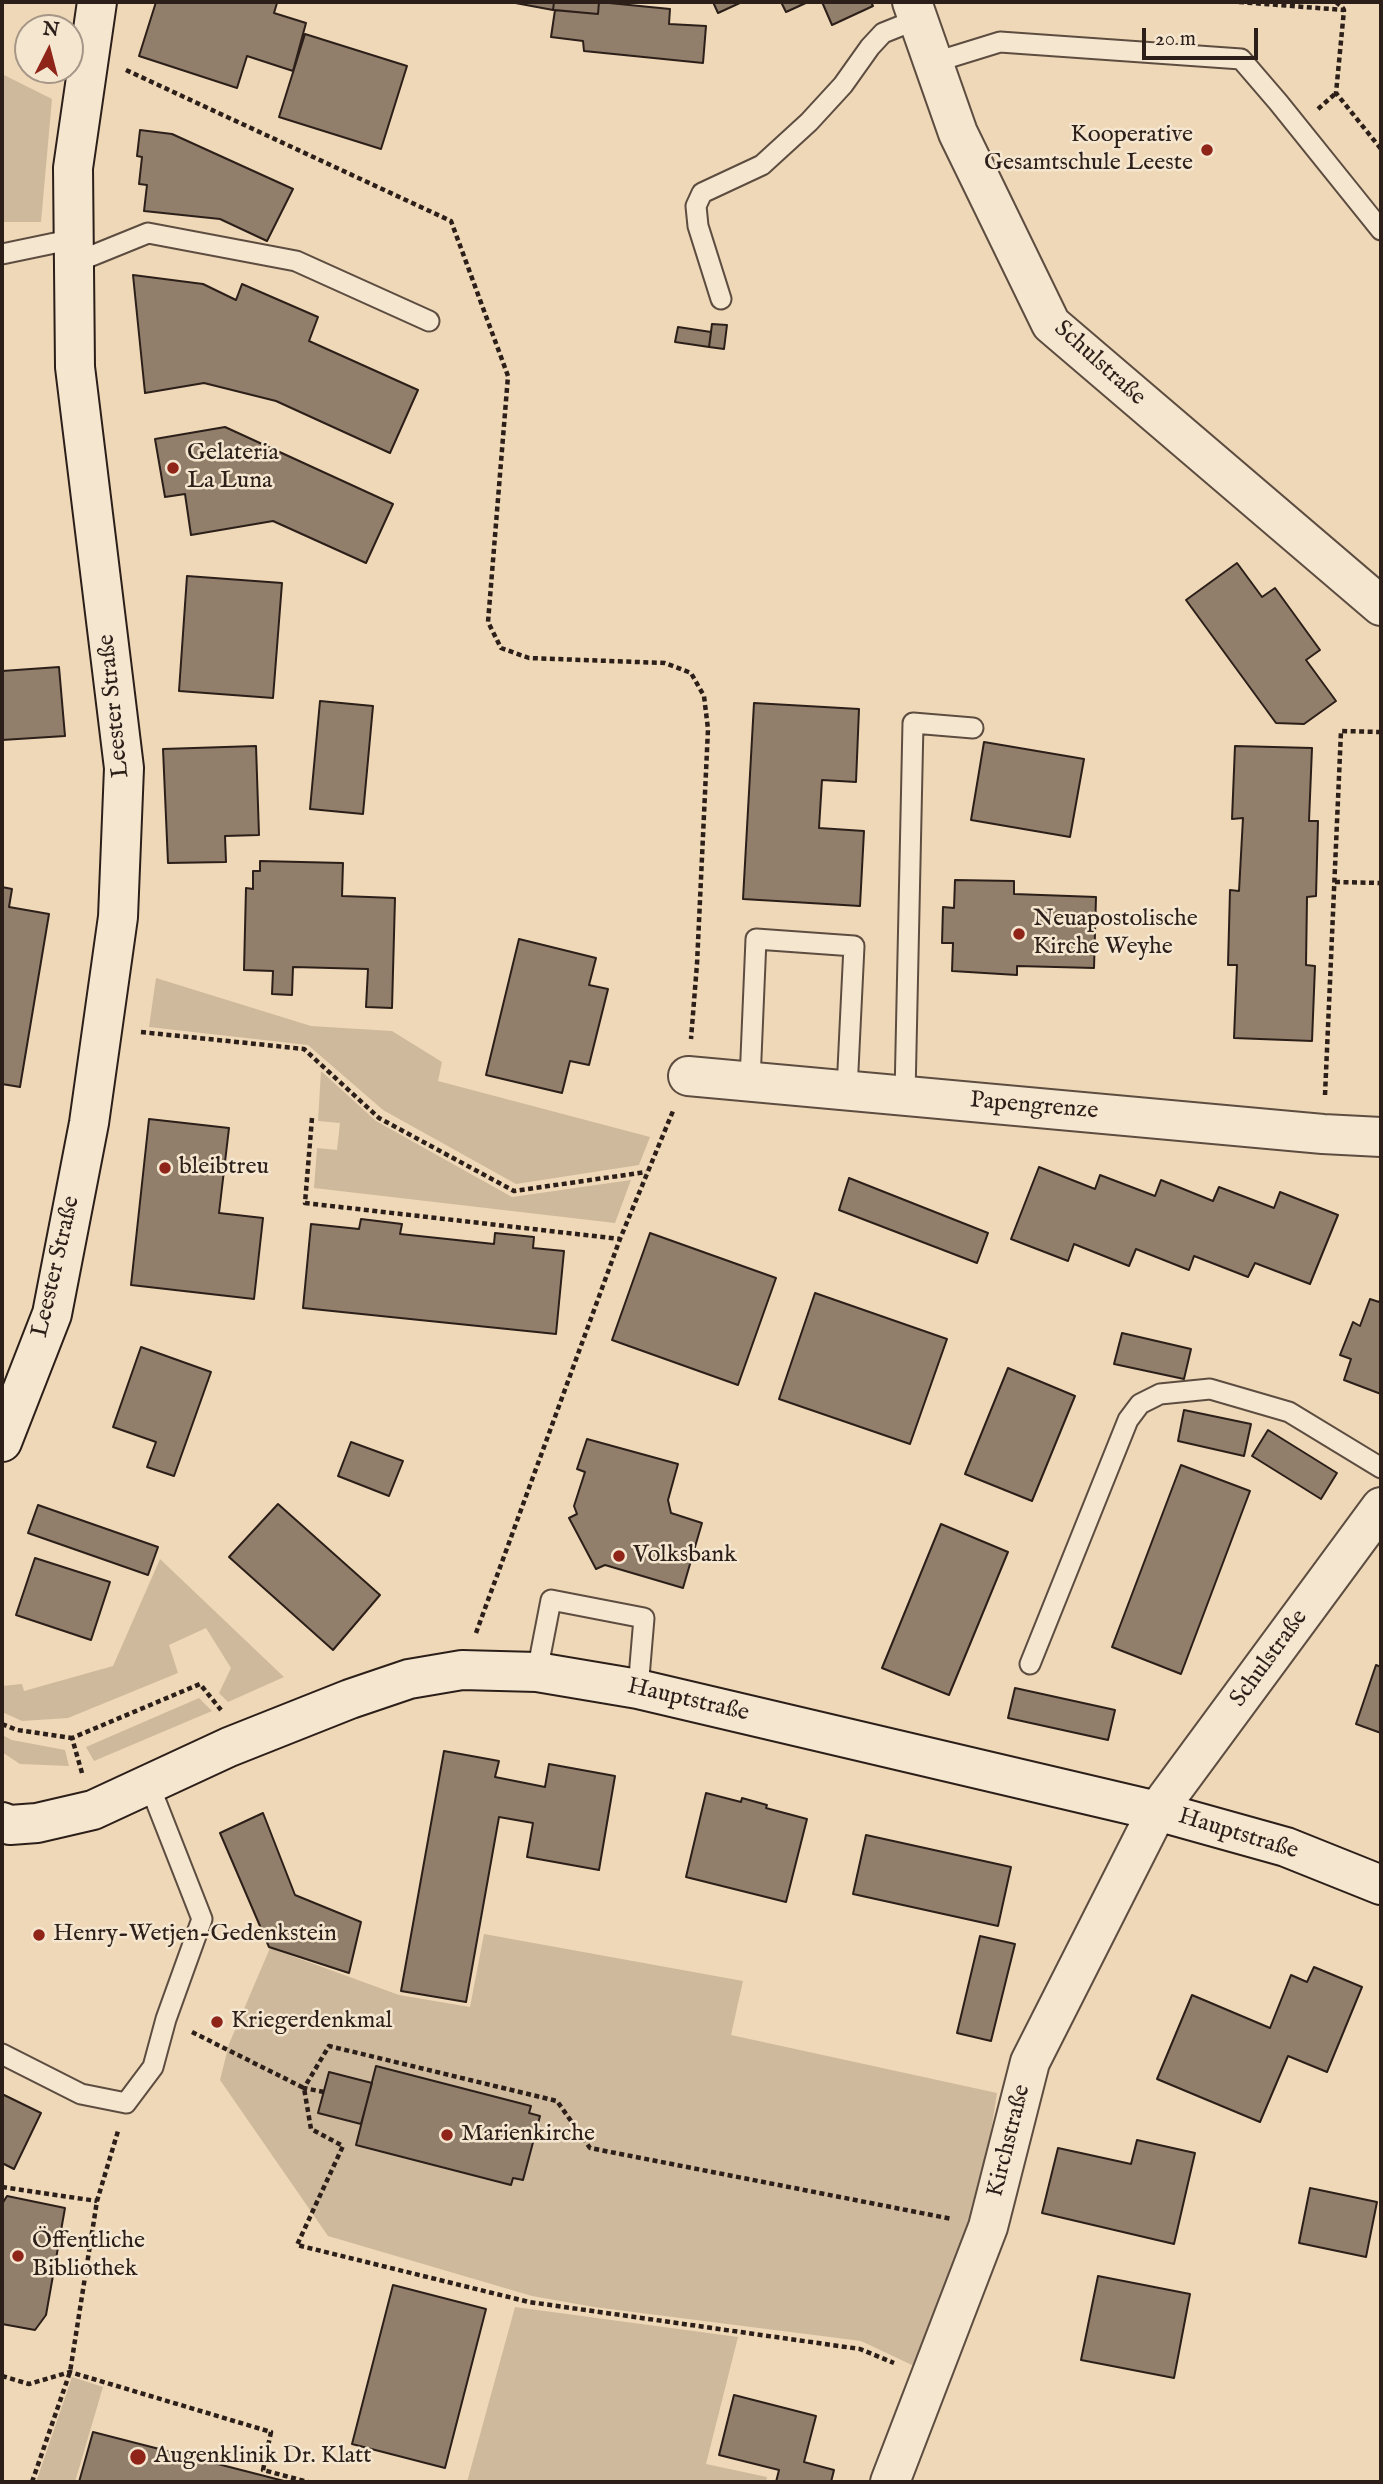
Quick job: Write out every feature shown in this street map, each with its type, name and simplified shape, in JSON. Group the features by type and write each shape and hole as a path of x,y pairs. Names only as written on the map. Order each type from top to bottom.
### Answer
{"street":[{"name":"Leester Straße","path":"2,1442 52,1314 89,1123 118,917 124,768 75,367 73,168 97,2"},
{"name":"Schulstraße","path":"915,11 958,133 1051,324 1381,607"},
{"name":"Papengrenze","path":"688,1076 1381,1137"},
{"name":"Schulstraße","path":"1157,1811 1370,1543 1381,1507"},
{"name":"Hauptstraße","path":"2,1822 10,1825 37,1823 93,1811 246,1740 409,1679 462,1670 537,1672 638,1689 1157,1811 1286,1847 1381,1885"},
{"name":"Kirchstraße","path":"890,2482 988,2227 1030,2062 1157,1811"}],"lane":[{"path":"721,299 698,226 696,206 702,193 762,166 809,122 843,85 883,33 915,11"},
{"path":"932,63 1000,42 1241,59 1381,230"},
{"path":"2,254 74,251 148,233 296,261 429,321"},
{"path":"905,1095 913,723 973,728"},
{"path":"750,1081 756,939 854,946 847,1090"},
{"path":"1030,1664 1129,1420 1140,1404 1160,1394 1210,1389 1289,1412 1381,1468"},
{"path":"537,1672 551,1600 644,1618 638,1689"},
{"path":"2,2054 81,2094 126,2103 153,2067 166,2020 202,1919 149,1784"}],"path":[{"path":"1239,2 1345,10"},
{"path":"1336,2 1345,10"},
{"path":"1345,2 1336,93 1381,149"},
{"path":"88,52 451,221 482,299 508,376 488,622 501,648 529,658 665,663 691,673 704,696 708,742 697,964 688,1076 620,1239 462,1670"},
{"path":"1323,1134 1341,731 1381,732"},
{"path":"1335,882 1381,883"},
{"path":"102,1028 304,1049 379,1118 514,1191 646,1172"},
{"path":"312,1118 305,1203 620,1239"},
{"path":"2,1724 17,1730 72,1738 200,1684 246,1740"},
{"path":"72,1738 93,1811"},
{"path":"166,2020 304,2088 324,2092"},
{"path":"930,2377 860,2349 529,2302 297,2245 343,2147 311,2129 304,2088 328,2046 557,2101 590,2148 988,2227"},
{"path":"33,2482 70,2372 97,2201 126,2103"},
{"path":"2,2187 97,2201"},
{"path":"2,2376 29,2384 70,2372 271,2432 263,2470 308,2482"}],"shaded area":[{"path":"2,74 14,80 14,84 22,84 52,99 41,222 2,222"},
{"path":"156,978 311,1026 392,1031 442,1062 438,1081 650,1137 639,1165 516,1184 383,1110 308,1045 149,1027"},
{"path":"321,1071 376,1121 512,1197 631,1180 615,1223 314,1188 317,1148 337,1150 340,1123 318,1121"},
{"path":"160,1559 284,1677 228,1702 219,1693 231,1668 206,1628 169,1645 178,1673 68,1718 22,1721 2,1712 2,1686 22,1684 24,1691 113,1666"},
{"path":"199,1698 212,1711 94,1761 86,1747"},
{"path":"2,1735 12,1740 65,1750 69,1766 20,1764 2,1752"},
{"path":"484,1934 743,1981 731,2035 997,2093 977,2221 926,2366 912,2365 861,2341 594,2307 532,2296 328,2236 220,2080 229,2044 270,1948 399,1995 470,2007"},
{"path":"515,2307 738,2337 706,2464 767,2477 766,2482 467,2482"},
{"path":"72,2377 103,2387 75,2482 36,2482"}],"building":[{"path":"156,2 277,3 274,13 306,23 293,71 247,56 237,88 139,56"},
{"path":"510,2 554,2 553,10"},
{"path":"554,2 599,2 598,14 553,10"},
{"path":"599,2 670,9 669,24 706,26 703,63 584,51 583,41 551,37 555,10 598,14"},
{"path":"713,2 742,2 718,13"},
{"path":"781,2 808,2 786,12"},
{"path":"822,2 871,2 873,6 832,25"},
{"path":"305,34 407,66 381,149 279,117"},
{"path":"140,130 172,134 293,189 267,241 220,219 144,211 147,185 139,184 142,157 137,156"},
{"path":"133,275 203,284 236,300 242,284 318,317 309,341 418,390 390,453 276,401 204,383 145,393"},
{"path":"712,324 727,325 724,349 709,347"},
{"path":"678,327 711,332 709,347 675,342"},
{"path":"225,427 393,504 366,563 273,521 191,535 185,494 165,497 155,439"},
{"path":"1237,563 1262,597 1275,588 1320,650 1306,660 1336,701 1304,724 1276,723 1186,600"},
{"path":"187,576 282,583 273,698 179,691"},
{"path":"59,667 65,736 2,740 2,671"},
{"path":"320,701 373,706 363,814 310,809"},
{"path":"754,703 859,709 856,782 822,780 819,828 864,831 860,906 743,899"},
{"path":"984,742 1084,759 1070,837 971,820"},
{"path":"256,746 259,835 225,836 226,862 168,863 163,749"},
{"path":"1235,746 1312,748 1309,821 1318,821 1316,896 1307,897 1306,965 1315,966 1312,1041 1234,1038 1237,965 1228,965 1230,890 1239,891 1243,818 1232,819"},
{"path":"260,861 343,863 342,896 395,898 392,1008 366,1007 368,969 293,967 292,995 272,994 273,971 244,970 246,888 253,889 253,871 260,871"},
{"name":"Neuapostolische Kirche Weyhe","path":"955,880 1014,881 1014,894 1096,897 1094,968 1017,966 1017,975 952,971 953,943 942,943 943,907 954,908"},
{"path":"2,887 12,889 9,907 49,914 20,1087 2,1084"},
{"path":"519,939 596,958 589,985 608,989 589,1065 570,1061 562,1093 486,1075"},
{"path":"149,1119 229,1128 219,1213 263,1218 254,1299 131,1285"},
{"path":"1039,1167 1095,1189 1100,1175 1155,1196 1161,1180 1213,1201 1219,1187 1274,1208 1280,1192 1338,1215 1310,1284 1255,1263 1248,1277 1194,1256 1189,1270 1136,1249 1129,1266 1074,1244 1068,1261 1011,1239"},
{"path":"849,1178 988,1233 977,1263 839,1210"},
{"path":"361,1219 402,1224 400,1234 494,1244 495,1233 534,1237 533,1248 564,1251 556,1334 303,1308 311,1224 359,1229"},
{"path":"650,1233 776,1278 738,1385 612,1340"},
{"path":"815,1293 947,1339 910,1444 779,1399"},
{"path":"1381,1298 1381,1394 1344,1380 1351,1359 1340,1355 1353,1322 1360,1326 1370,1299 1379,1302"},
{"path":"1122,1333 1191,1349 1184,1379 1114,1364"},
{"path":"141,1347 211,1372 174,1476 147,1467 156,1442 113,1427"},
{"path":"1008,1368 1075,1396 1032,1501 965,1474"},
{"path":"1184,1410 1251,1424 1244,1456 1178,1441"},
{"path":"1268,1430 1337,1473 1321,1499 1252,1456"},
{"path":"587,1439 678,1464 668,1500 671,1513 702,1523 683,1588 605,1565 596,1569 569,1518 577,1514 574,1506 585,1472 577,1469"},
{"path":"351,1442 403,1461 389,1496 338,1476"},
{"path":"1181,1465 1250,1491 1181,1674 1112,1647"},
{"path":"278,1504 380,1595 333,1650 229,1557"},
{"path":"38,1505 158,1547 148,1575 28,1533"},
{"path":"941,1524 1008,1552 949,1695 882,1668"},
{"path":"35,1558 110,1582 91,1640 16,1615"},
{"path":"1376,1665 1381,1667 1381,1733 1356,1724"},
{"path":"1015,1688 1115,1710 1108,1740 1008,1718"},
{"path":"444,1751 499,1761 495,1777 545,1787 549,1764 615,1776 599,1870 527,1857 533,1823 499,1817 466,2002 401,1991"},
{"path":"706,1793 741,1802 742,1798 767,1805 766,1808 807,1819 786,1902 686,1877"},
{"path":"263,1813 295,1895 361,1922 349,1973 269,1947 220,1833"},
{"path":"866,1835 1011,1867 998,1926 853,1894"},
{"path":"980,1936 1015,1944 991,2041 957,2033"},
{"path":"1314,1967 1362,1987 1327,2072 1288,2056 1260,2122 1157,2079 1192,1995 1270,2028 1291,1975 1307,1982"},
{"name":"Marienkirche","path":"376,2066 531,2106 529,2113 540,2116 523,2180 513,2178 511,2185 356,2145"},
{"path":"329,2072 372,2083 361,2124 318,2113"},
{"path":"2,2094 41,2113 14,2169 2,2163"},
{"path":"1137,2140 1195,2153 1174,2244 1042,2213 1058,2148 1131,2164"},
{"path":"1310,2188 1377,2202 1366,2257 1299,2243"},
{"path":"7,2196 65,2208 46,2315 35,2330 2,2324 2,2204"},
{"path":"1098,2276 1190,2294 1174,2378 1081,2360"},
{"path":"393,2285 486,2309 445,2468 352,2444"},
{"path":"734,2395 816,2416 804,2462 834,2470 831,2482 776,2482 779,2470 719,2455"},
{"name":"Augenklinik Dr. Klatt","path":"93,2432 288,2482 79,2482"}],"place":[{"name":"Kooperative Gesamtschule Leeste","path":"1207,150"},
{"name":"Gelateria La Luna","path":"173,468"},
{"name":"Neuapostolische Kirche Weyhe","path":"1019,934"},
{"name":"bleibtreu","path":"165,1168"},
{"name":"Volksbank","path":"619,1556"},
{"name":"Henry-Wetjen-Gedenkstein","path":"39,1935"},
{"name":"Kriegerdenkmal","path":"217,2022"},
{"name":"Marienkirche","path":"447,2135"},
{"name":"Öffentliche Bibliothek","path":"18,2256"},
{"name":"Augenklinik Dr. Klatt","path":"138,2457"}]}
